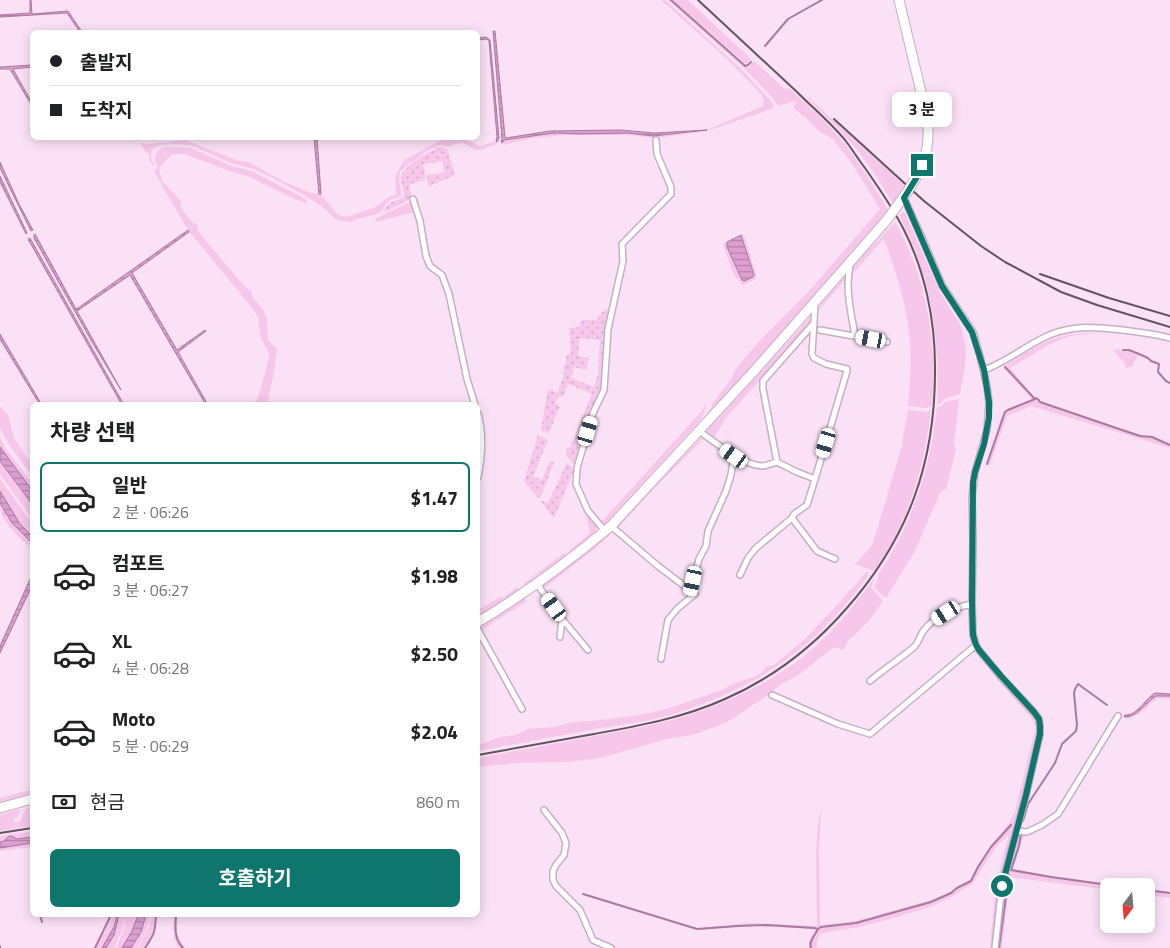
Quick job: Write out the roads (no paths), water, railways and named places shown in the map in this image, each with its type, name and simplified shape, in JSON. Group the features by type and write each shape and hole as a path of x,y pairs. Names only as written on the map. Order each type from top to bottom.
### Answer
{"main road":[{"path":"480,621 537,584 608,528 815,303 906,195 920,172 929,132 898,0"},
{"path":"0,808 30,800"}],"street":[{"path":"656,140 657,154 671,194 622,244 623,261 608,329 604,390 593,413 577,468 576,484 588,512 695,594 677,609 668,620 660,659"},
{"path":"906,195 942,286 972,332 984,370 989,402 989,417 984,444 973,482 973,635 976,645 1034,712 1039,719 1040,726 1040,734 1002,886 995,948"},
{"path":"413,199 420,221 426,256 430,266 442,276 450,294 473,402"},
{"path":"850,262 848,298 855,336"},
{"path":"740,575 748,558 756,548 807,505 847,371 847,369 826,364 814,358 812,354 815,303"},
{"path":"777,462 763,389 764,380 814,322"},
{"path":"984,370 1046,337 1080,327 1151,333 1170,338"},
{"path":"820,330 887,342"},
{"path":"480,422 482,446 480,467"},
{"path":"699,431 734,456 752,464 763,466 777,462 815,479"},
{"path":"691,591 699,559 706,546 708,531 731,475 734,456"},
{"path":"792,518 817,551 835,559"},
{"path":"537,584 562,619 588,650"},
{"path":"870,681 916,645 923,632 931,623 963,605 972,604"},
{"path":"560,637 562,619"},
{"path":"480,634 522,709"},
{"path":"772,695 838,724 870,734 976,645"},
{"path":"1016,832 1027,832 1058,814 1118,716"},
{"path":"544,810 562,833 566,843 564,855 553,871 553,880 556,886 580,910 593,940 611,948"}],"waterway":[{"path":"671,0 745,66 751,62"},
{"path":"765,46 788,19 822,0"},
{"path":"1123,350 1129,350 1159,364 1158,372 1170,383"},
{"path":"1005,367 1040,402 1140,436 1152,437 1170,445"},
{"path":"987,464 1005,412 1035,399"},
{"path":"1023,821 1028,804 1055,763 1062,744 1076,731 1074,693 1078,684 1107,705"},
{"path":"583,894 697,929 767,925 818,929 821,927 856,923 931,902 971,881 991,847 1011,825"},
{"path":"1021,834 1011,870 1100,884"},
{"path":"999,948 1009,875"},
{"path":"1155,891 1170,893"},
{"path":"41,917 42,922"},
{"path":"95,948 110,917"},
{"path":"145,948 154,932 156,917"},
{"path":"176,917 177,937 183,948"},
{"path":"811,948 811,941 818,929"}],"railway":[{"path":"480,755 660,721 709,706 743,691 775,672 819,637 846,609 868,582 887,554 902,526 924,466 934,401 935,349 931,314 923,279 904,230 881,191 840,134 698,0"},
{"path":"834,119 924,201 981,246 1005,262 1061,292 1170,327"},
{"path":"1040,274 1109,298 1170,316"},
{"path":"0,833 30,828"}]}
